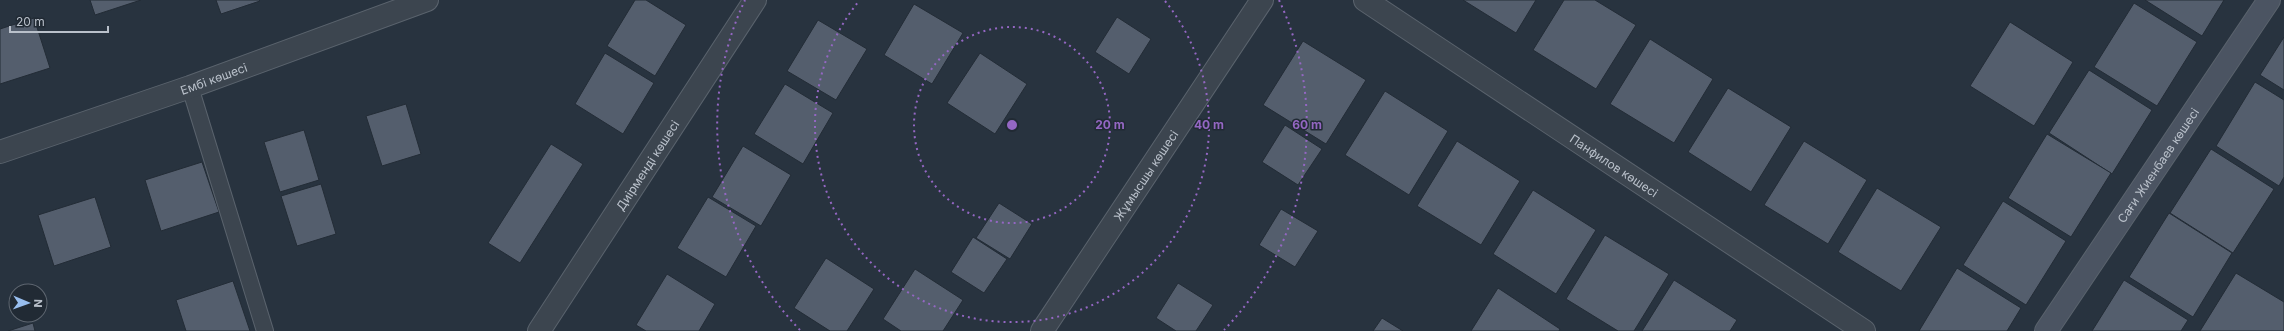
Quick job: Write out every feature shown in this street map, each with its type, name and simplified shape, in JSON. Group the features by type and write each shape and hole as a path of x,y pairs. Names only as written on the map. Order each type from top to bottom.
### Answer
{"main road":[{"name":"Сағи Жиенбаев көшесі","path":"2046,331 2269,0"}],"street":[{"name":"Ембі көшесі","path":"0,152 190,87 427,0"},
{"name":"Диірменді көшесі","path":"539,331 755,0"},
{"name":"Жұмысшы көшесі","path":"1042,331 1262,0"},
{"name":"Панфилов көшесі","path":"1364,0 1864,331"}],"lane":[{"path":"190,87 265,331"}],"building":[{"path":"90,0 141,0 95,15"},
{"path":"216,0 259,0 260,1 221,14"},
{"path":"635,0 646,0 686,25 655,76 607,46"},
{"path":"1463,0 1536,0 1516,33"},
{"path":"1564,0 1595,0 1636,25 1596,89 1533,50"},
{"path":"2145,0 2224,0 2202,36"},
{"path":"2134,3 2197,42 2157,106 2094,67"},
{"path":"914,4 963,33 932,84 884,55"},
{"path":"1117,17 1151,39 1129,74 1095,52"},
{"path":"34,18 50,68 0,84 0,29"},
{"path":"818,20 867,49 836,100 787,71"},
{"path":"2010,22 2073,62 2034,126 1970,86"},
{"path":"2284,37 2284,90 2260,75"},
{"path":"1650,39 1713,79 1674,143 1610,104"},
{"path":"1303,41 1366,80 1326,144 1263,105"},
{"path":"605,53 654,83 623,134 575,104"},
{"path":"980,53 1027,84 995,134 947,103"},
{"path":"2089,70 2152,110 2112,174 2049,133"},
{"path":"2255,82 2284,100 2284,177 2279,186 2216,146"},
{"path":"785,84 833,113 803,164 754,134"},
{"path":"1728,88 1791,127 1751,192 1688,152"},
{"path":"1385,91 1448,131 1409,195 1345,155"},
{"path":"406,104 421,154 382,166 366,116"},
{"path":"1285,125 1322,149 1298,185 1262,162"},
{"path":"304,130 319,180 280,192 264,142"},
{"path":"2047,134 2111,173 2071,237 2008,198"},
{"path":"1457,141 1520,181 1481,245 1417,206"},
{"path":"1804,141 1867,180 1828,244 1764,205"},
{"path":"551,144 583,164 520,263 488,243"},
{"path":"743,146 791,175 761,226 712,197"},
{"path":"2211,149 2274,189 2233,253 2170,213"},
{"path":"202,162 219,212 161,231 145,180"},
{"path":"321,184 336,234 297,246 281,196"},
{"path":"1877,188 1941,227 1901,291 1838,252"},
{"path":"1533,190 1596,230 1556,294 1493,254"},
{"path":"95,197 111,247 54,266 38,215"},
{"path":"708,197 756,226 726,277 677,248"},
{"path":"2003,201 2066,241 2026,305 1963,265"},
{"path":"999,203 1032,224 1010,259 976,238"},
{"path":"1281,209 1318,231 1295,267 1259,245"},
{"path":"2169,213 2232,253 2193,317 2129,277"},
{"path":"1605,235 1669,274 1634,331 1618,331 1566,299"},
{"path":"973,237 1007,259 984,293 951,272"},
{"path":"826,258 874,289 847,331 830,331 794,308"},
{"path":"1957,268 2021,308 2007,331 1919,331"},
{"path":"915,269 963,300 943,331 901,331 883,319"},
{"path":"2236,273 2284,302 2284,331 2200,331"},
{"path":"667,274 715,304 699,331 646,331 636,325"},
{"path":"1674,280 1737,320 1730,331 1642,331"},
{"path":"2124,280 2188,320 2181,331 2092,331"},
{"path":"233,281 250,331 186,331 176,300"},
{"path":"1178,283 1213,305 1196,331 1176,331 1156,318"},
{"path":"1498,288 1560,329 1559,331 1471,331"},
{"path":"1382,318 1403,331 1373,331"},
{"path":"33,323 35,331 8,331"}]}
